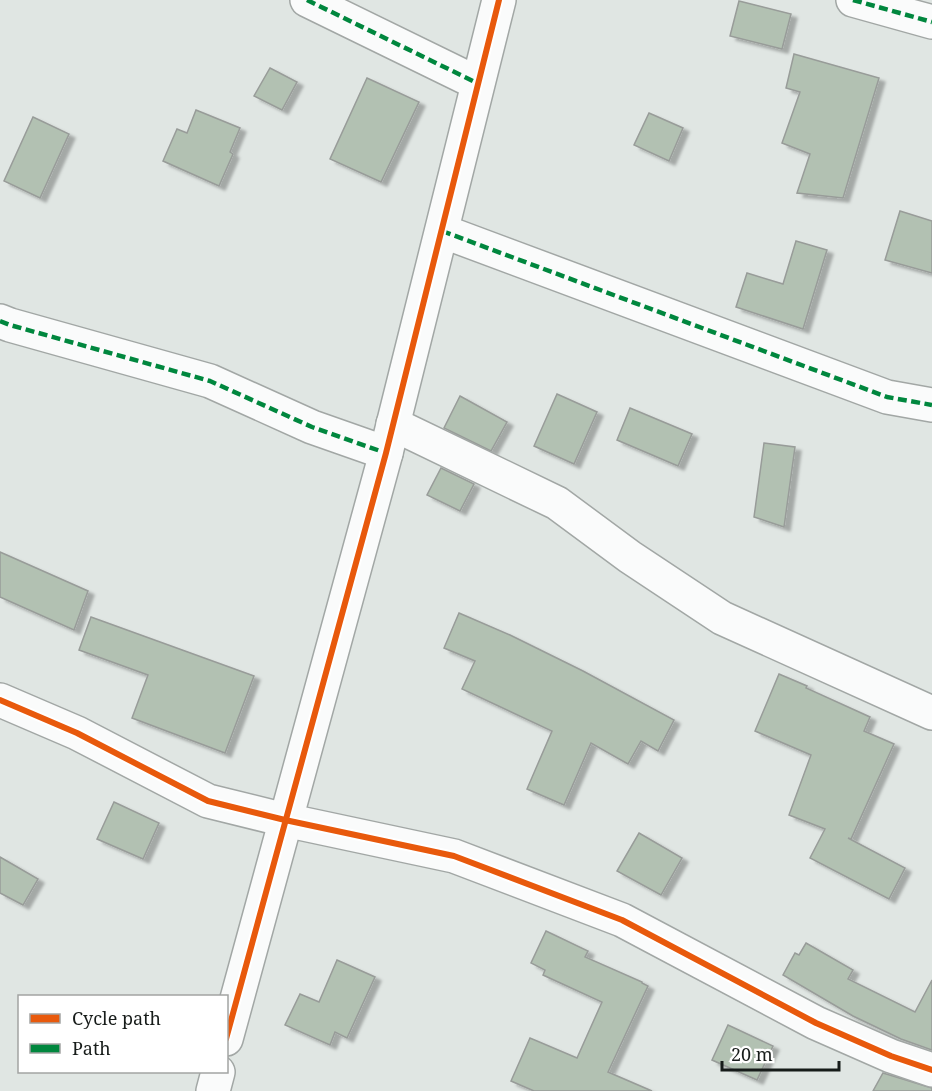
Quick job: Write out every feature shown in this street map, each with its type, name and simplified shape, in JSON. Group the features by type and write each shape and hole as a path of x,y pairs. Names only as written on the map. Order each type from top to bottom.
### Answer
{"street":[{"path":"307,0 477,83"},
{"path":"228,1032 389,438 499,0"},
{"path":"853,0 932,22"},
{"path":"442,231 887,397 932,405"},
{"path":"0,321 210,381 312,427 389,438 557,503 630,557 722,618 932,713"},
{"path":"0,700 77,733 208,801 454,856 622,920 816,1023 891,1056 932,1070"},
{"path":"213,1091 218,1073"}],"building":[{"path":"739,1 791,14 782,49 730,36"},
{"path":"794,54 879,78 843,198 797,193 810,154 782,143 800,92 786,88"},
{"path":"270,68 297,82 282,110 254,96"},
{"path":"367,78 419,102 381,182 330,159"},
{"path":"196,110 240,128 230,152 233,154 219,186 163,161 177,129 187,133"},
{"path":"649,113 683,128 669,161 634,145"},
{"path":"33,117 69,134 40,198 4,181"},
{"path":"900,211 932,221 932,273 885,260"},
{"path":"796,241 827,250 803,329 736,307 747,273 783,284"},
{"path":"557,394 597,412 574,464 534,446"},
{"path":"460,396 507,422 491,451 444,428"},
{"path":"630,408 692,434 678,466 617,440"},
{"path":"764,443 795,447 784,527 754,517"},
{"path":"441,468 474,484 460,511 427,495"},
{"path":"0,552 88,591 74,630 0,597"},
{"path":"459,613 583,671 674,720 658,751 641,741 628,764 591,743 564,805 527,789 552,731 462,689 475,661 444,648"},
{"path":"91,617 254,676 225,753 132,718 148,675 79,650"},
{"path":"779,674 870,717 864,731 894,744 851,839 848,838 905,868 889,899 810,858 825,829 789,815 811,755 755,731"},
{"path":"114,802 159,823 143,859 97,839"},
{"path":"639,833 682,858 661,895 617,871"},
{"path":"0,857 38,879 23,905 0,893"},
{"path":"546,931 588,951 585,957 648,986 608,1072 652,1091 534,1091 511,1081 530,1038 577,1058 602,1002 543,975 545,970 531,963"},
{"path":"806,943 853,970 848,979 915,1012 932,980 932,1050 901,1039 853,1016 783,975 795,953 799,955"},
{"path":"337,960 375,977 347,1038 335,1032 330,1045 285,1025 300,994 319,1002"},
{"path":"728,1025 773,1046 757,1080 712,1060"},
{"path":"883,1073 932,1088 932,1091 873,1091"}],"marked path":[{"path":"307,0 477,83"},
{"path":"853,0 932,22"},
{"path":"442,231 887,397 932,405"},
{"path":"0,321 210,381 312,427 386,453"}],"cycle path":[{"path":"228,1032 386,453 499,0"},
{"path":"0,700 77,733 208,801 454,856 622,920 816,1023 891,1056 932,1070"}]}
